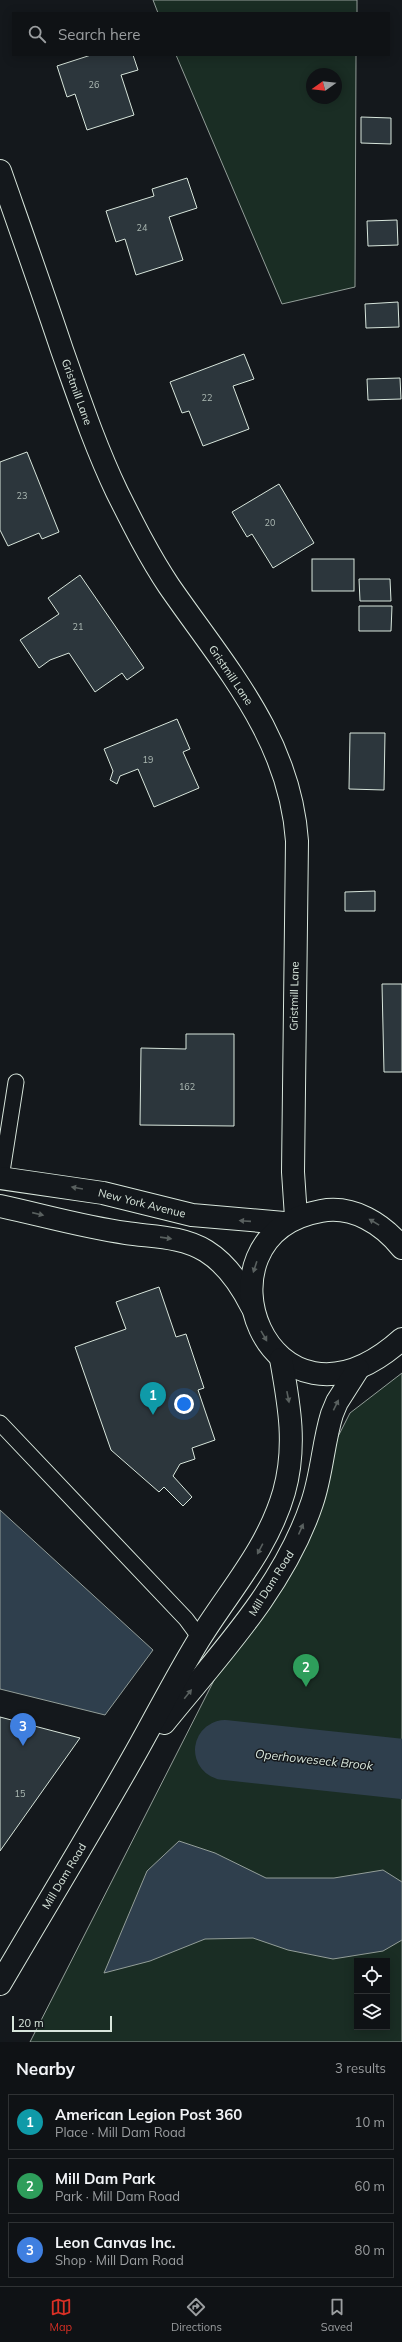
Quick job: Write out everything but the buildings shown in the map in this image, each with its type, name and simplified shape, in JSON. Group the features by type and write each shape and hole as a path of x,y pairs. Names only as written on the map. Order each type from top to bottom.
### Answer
{"street":[{"name":"Gristmill Lane","path":"0,171 84,413 117,491 141,539 168,584 247,697 273,746 290,792 296,840 293,1201 290,1220"},
{"name":"New York Avenue","path":"0,1178 103,1193 192,1215 290,1220"},
{"path":"0,1206 125,1233 173,1238 205,1251 227,1268 243,1290 262,1335 281,1359 297,1368 328,1374 358,1369 376,1359 402,1339"},
{"path":"252,1309 253,1271 259,1255 265,1244 290,1220 324,1210 353,1213 380,1226 402,1248"},
{"name":"Mill Dam Road","path":"0,1984 128,1767 200,1638 253,1561 266,1536 284,1493 289,1472 292,1438 290,1407 281,1359"},
{"name":"Mill Dam Road","path":"128,1767 244,1625 280,1570 293,1546 312,1503 332,1414 337,1402 358,1369"}],"lane":[{"path":"0,1178 16,1082"},
{"path":"0,1423 186,1619 200,1638"}],"green space":[{"path":"153,0 357,0 357,12 158,12"},
{"path":"176,56 356,56 355,287 282,304"},
{"path":"402,1373 402,2042 30,2042 350,1413"}],"water":[{"path":"0,1510 153,1650 105,1715 0,1689"},
{"path":"179,1841 215,1853 266,1878 334,1878 383,1870 402,1882 402,1940 383,1951 333,1959 288,1950 253,1938 205,1939 150,1961 104,1973 147,1871"}],"waterway":[{"name":"Operhoweseck Brook","path":"225,1750 402,1769"}],"place":[{"name":"American Legion Post 360","path":"153,1415"},
{"name":"Mill Dam Park","path":"306,1687"},
{"name":"Leon Canvas Inc.","path":"23,1746"}]}
